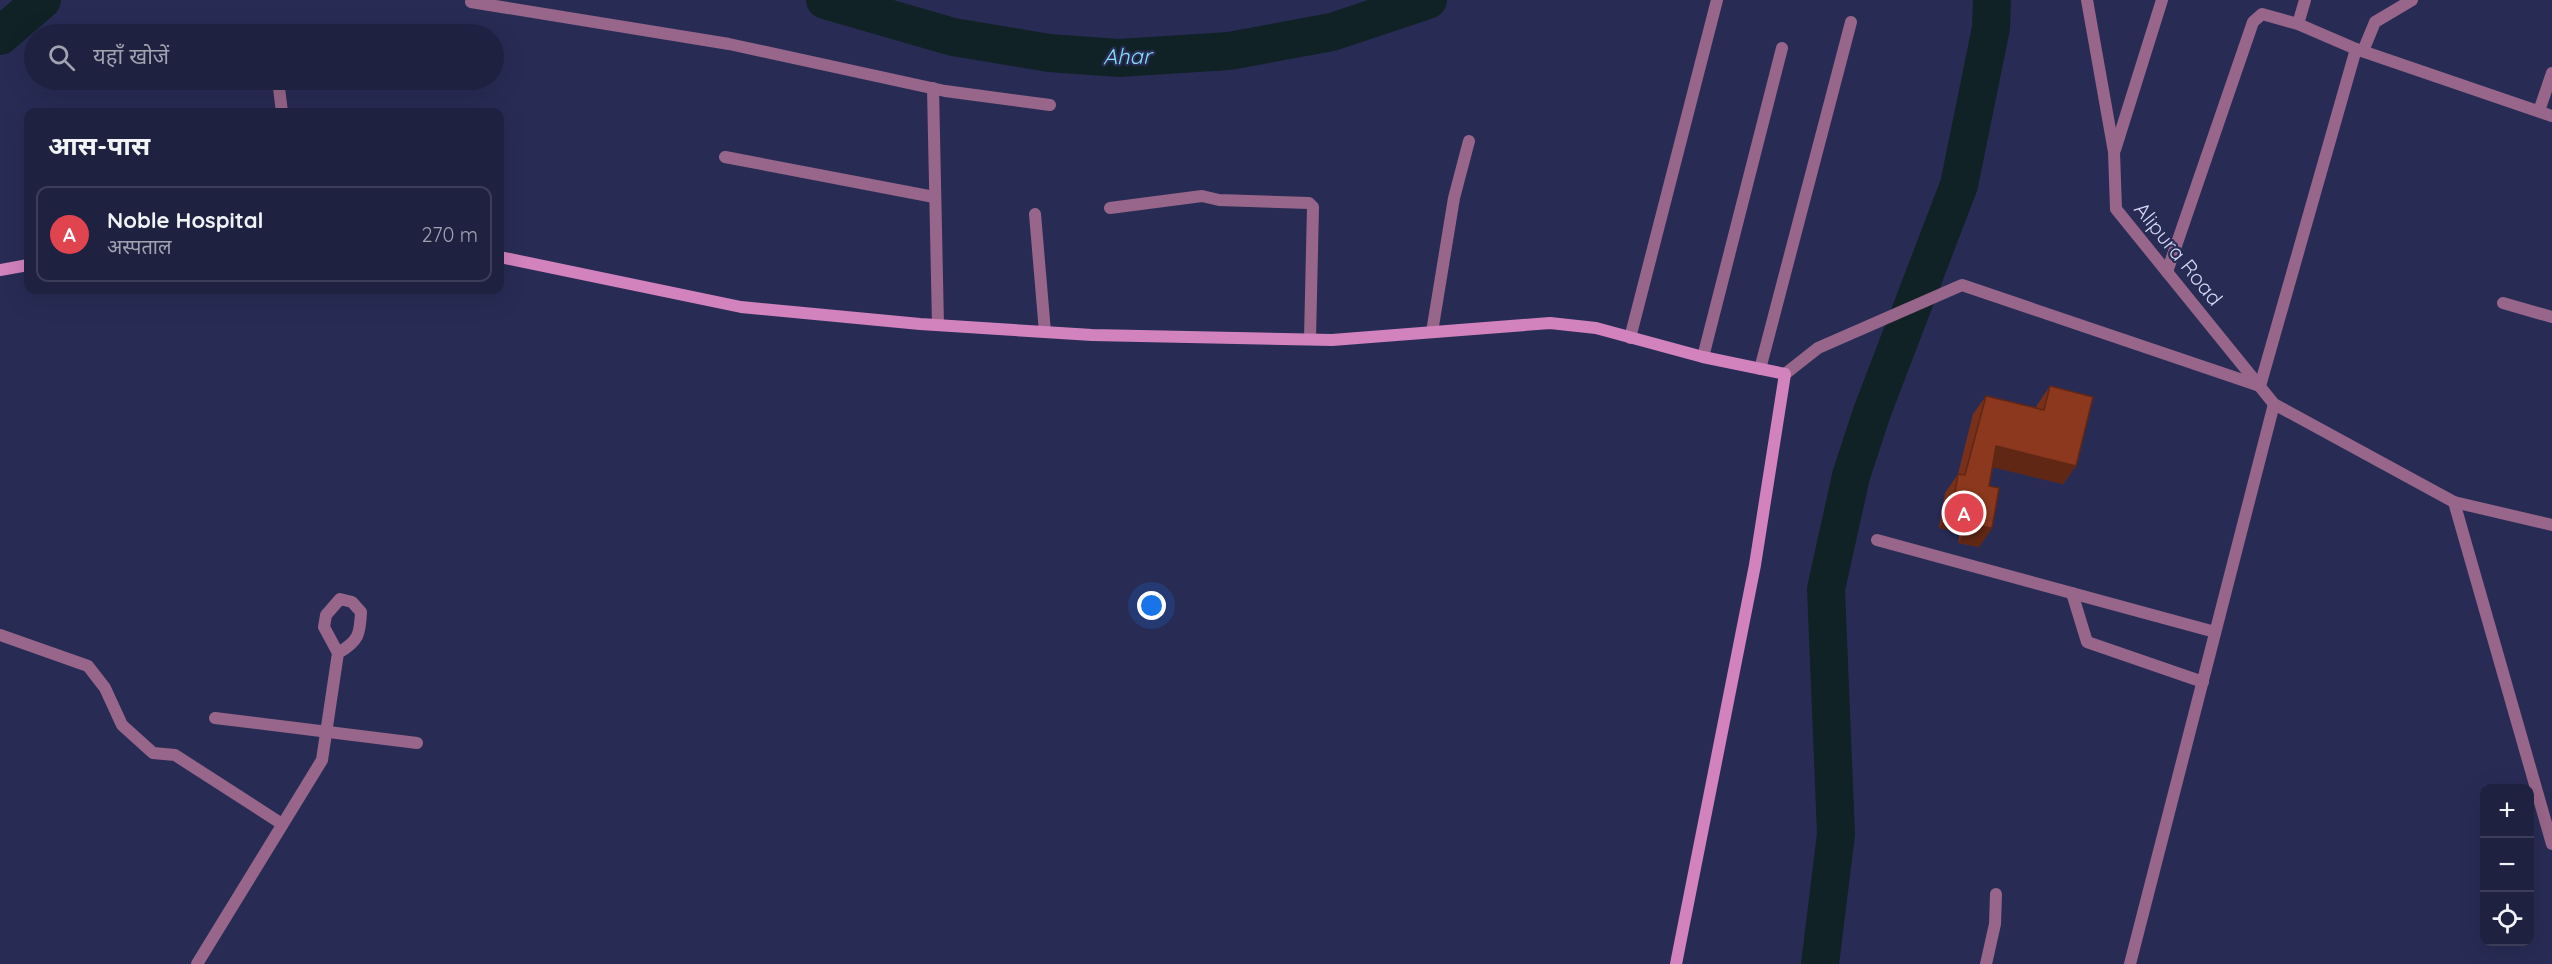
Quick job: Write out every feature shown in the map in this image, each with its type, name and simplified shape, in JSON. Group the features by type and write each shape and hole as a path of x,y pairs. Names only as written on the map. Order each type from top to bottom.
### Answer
{"street":[{"path":"1630,338 1717,0"},
{"name":"Alipura Road","path":"2087,0 2114,152 2116,208 2274,404"},
{"path":"2114,152 2162,0"},
{"path":"2298,24 2305,0"},
{"path":"1676,964 1755,565 1785,374 1818,348 1962,285 2260,386 2360,50 2375,22 2412,0"},
{"path":"471,2 729,44 933,88 1050,105"},
{"path":"2167,272 2253,22 2262,14 2298,24 2360,50 2552,116"},
{"path":"1760,369 1851,22"},
{"path":"1703,357 1782,48"},
{"path":"2539,111 2552,73"},
{"path":"933,88 938,325"},
{"path":"279,90 282,108"},
{"path":"1432,332 1454,198 1469,141"},
{"path":"725,157 934,197"},
{"path":"1110,208 1202,196 1219,200 1309,203 1313,207 1310,339"},
{"path":"1035,214 1045,332"},
{"path":"504,258 741,307 938,325 1092,335 1332,340 1550,323 1596,328 1703,357 1785,374"},
{"path":"0,270 24,266"},
{"path":"2503,303 2552,317"},
{"path":"2130,964 2274,404 2454,502 2552,525"},
{"path":"2454,502 2552,844"},
{"path":"1877,540 2215,632"},
{"path":"2072,593 2087,642 2203,682"},
{"path":"0,635 88,666 105,688 122,725 153,753 175,755 282,824"},
{"path":"197,964 322,760 338,653"},
{"path":"215,718 417,743"},
{"path":"1986,964 1995,924 1996,894"}],"building":[{"path":"2050,386 2093,397 2076,466 1996,446 1989,486 1999,488 1992,528 1971,525 1973,513 1952,510 1958,474 1965,475 1986,396 2044,410"}],"waterway":[{"name":"Ahar","path":"0,36 42,0"},
{"name":"Ahar","path":"825,0 953,37 1049,53 1119,58 1229,51 1332,32 1428,0"},
{"path":"1820,964 1836,834 1826,589 1851,476 1872,412 1959,185 1991,28 1992,0"}],"place":[{"name":"Noble Hospital","path":"1964,513"}]}
